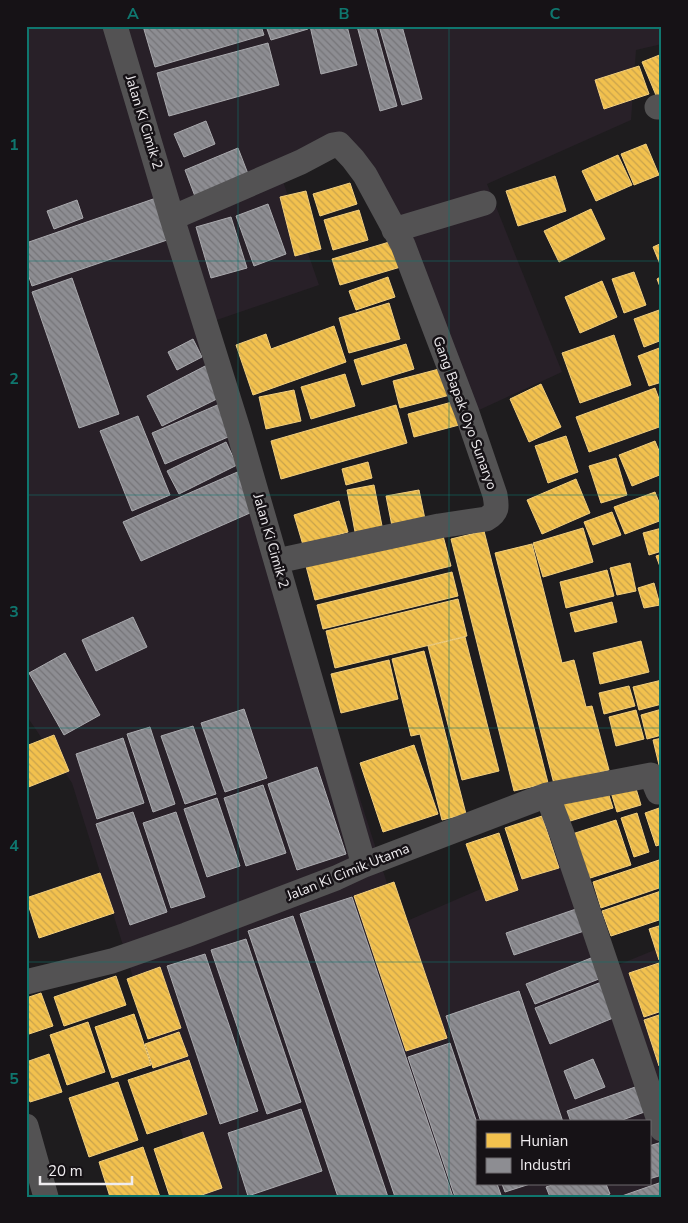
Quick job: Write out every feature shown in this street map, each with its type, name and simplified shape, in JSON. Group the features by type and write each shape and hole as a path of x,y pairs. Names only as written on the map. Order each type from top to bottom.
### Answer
{"street":[{"name":"Jalan Ki Cimik 2","path":"115,26 172,218 238,429 364,865"},
{"name":"Gang Bapak Oyo Sunaryo","path":"172,218 333,146 338,144 343,147 365,175 402,245 495,495 497,509 492,516 486,519 439,526 277,561"},
{"path":"394,230 484,203"},
{"name":"Jalan Ki Cimik Utama","path":"26,982 112,961 177,939 547,795 651,775 658,792 662,791"},
{"path":"547,795 662,1129"},
{"path":"26,1126 46,1197"}],"shaded area":[{"path":"26,26 662,26 662,44 636,50 631,120 487,184 562,372 466,416 340,136 277,164 319,285 208,323 400,924 566,852 608,969 662,947 662,1197 202,1197 72,783 26,715"}],"building: Hunian":[{"path":"662,54 662,99 658,100 642,62"},
{"path":"639,66 649,94 604,109 595,80"},
{"path":"646,144 659,175 634,185 621,154"},
{"path":"618,155 632,185 596,201 582,171"},
{"path":"555,176 566,211 518,226 506,191"},
{"path":"350,183 357,204 320,216 313,194"},
{"path":"306,191 321,249 295,256 280,197"},
{"path":"591,209 605,239 559,262 544,231"},
{"path":"359,210 368,240 333,250 324,220"},
{"path":"396,240 404,266 340,285 332,259"},
{"path":"662,243 662,269 653,247"},
{"path":"634,272 646,305 624,313 612,279"},
{"path":"662,276 662,292 657,279"},
{"path":"388,277 395,297 356,310 349,291"},
{"path":"602,281 617,317 580,333 565,297"},
{"path":"389,303 400,339 349,353 339,318"},
{"path":"662,309 662,340 644,347 634,319"},
{"path":"334,326 346,362 253,395 236,345 266,334 271,349"},
{"path":"614,335 631,385 580,403 562,353"},
{"path":"406,344 414,369 362,385 354,360"},
{"path":"662,347 662,382 649,386 638,356"},
{"path":"443,368 450,395 400,408 393,381"},
{"path":"345,374 355,406 311,419 301,387"},
{"path":"541,384 561,427 529,442 510,399"},
{"path":"655,388 662,407 662,426 589,452 576,417"},
{"path":"294,390 301,421 266,429 259,397"},
{"path":"452,402 459,425 414,437 408,414"},
{"path":"396,405 407,443 281,479 271,441"},
{"path":"566,436 578,472 548,483 535,446"},
{"path":"655,441 662,458 662,474 632,486 619,455"},
{"path":"616,458 627,495 601,503 589,466"},
{"path":"368,462 372,478 346,485 342,469"},
{"path":"576,479 590,513 542,534 527,500"},
{"path":"374,485 383,531 356,537 347,490"},
{"path":"419,490 426,524 393,531 386,496"},
{"path":"655,492 662,510 662,520 625,534 614,507"},
{"path":"339,501 348,532 303,545 294,515"},
{"path":"612,512 621,535 593,545 584,522"},
{"path":"583,528 593,562 543,577 533,543"},
{"path":"662,528 662,551 649,555 643,533"},
{"path":"484,531 548,783 514,791 451,539"},
{"path":"442,532 451,566 315,600 306,566"},
{"path":"532,544 562,663 574,660 586,707 592,706 609,770 554,784 495,553"},
{"path":"662,554 662,572 656,556"},
{"path":"630,563 636,591 617,595 610,568"},
{"path":"607,570 614,596 566,608 560,582"},
{"path":"452,572 458,596 323,629 317,605"},
{"path":"654,583 660,605 644,608 638,588"},
{"path":"458,599 467,636 335,668 326,631"},
{"path":"612,602 617,622 575,632 570,613"},
{"path":"465,637 499,771 462,780 428,646"},
{"path":"641,641 649,672 600,684 593,653"},
{"path":"424,651 466,814 442,820 420,734 411,736 392,659"},
{"path":"389,660 398,699 341,713 331,674"},
{"path":"662,680 662,704 639,710 633,687"},
{"path":"629,686 635,706 604,714 599,693"},
{"path":"662,709 662,735 647,739 641,715"},
{"path":"636,710 644,739 616,746 609,717"},
{"path":"54,735 69,771 26,788 26,746"},
{"path":"662,738 662,769 660,769 653,740"},
{"path":"414,745 438,814 383,832 360,763"},
{"path":"634,782 641,805 617,812 610,789"},
{"path":"606,786 613,808 567,822 561,800"},
{"path":"662,807 662,844 656,846 645,813"},
{"path":"637,813 649,852 634,857 621,818"},
{"path":"542,816 559,868 522,879 505,828"},
{"path":"616,820 631,865 584,880 569,835"},
{"path":"499,833 518,890 486,901 466,844"},
{"path":"659,860 662,867 662,887 601,908 593,882"},
{"path":"100,873 114,913 39,938 26,898"},
{"path":"394,882 447,1038 406,1051 354,896"},
{"path":"661,891 662,919 611,936 602,911"},
{"path":"662,925 662,959 659,960 649,929"},
{"path":"662,962 662,1011 644,1017 629,973"},
{"path":"160,967 181,1028 148,1039 127,979"},
{"path":"116,976 126,1005 64,1026 54,997"},
{"path":"41,993 53,1026 26,1035 26,998"},
{"path":"134,1014 151,1065 112,1078 95,1027"},
{"path":"662,1014 662,1065 659,1066 644,1020"},
{"path":"88,1022 105,1072 67,1085 50,1035"},
{"path":"179,1032 188,1056 153,1068 145,1044"},
{"path":"49,1054 62,1092 30,1102 26,1091 26,1062"},
{"path":"189,1060 207,1114 147,1134 128,1080"},
{"path":"118,1082 138,1140 89,1157 69,1098"},
{"path":"203,1132 222,1188 196,1197 170,1197 154,1149"},
{"path":"143,1147 160,1197 110,1197 99,1162"}],"building: Industri":[{"path":"143,26 261,26 264,35 155,67"},
{"path":"266,26 307,26 308,29 271,40"},
{"path":"310,26 347,26 357,65 321,74"},
{"path":"357,26 375,26 397,106 380,111"},
{"path":"379,26 402,26 422,99 402,105"},
{"path":"268,43 279,85 169,116 157,73"},
{"path":"206,121 215,144 184,157 174,134"},
{"path":"238,148 250,179 196,199 185,170"},
{"path":"159,197 173,238 32,286 26,268 26,243"},
{"path":"77,200 83,218 54,229 47,211"},
{"path":"268,204 286,254 254,266 236,216"},
{"path":"231,217 247,268 211,278 196,227"},
{"path":"72,278 119,414 79,428 32,292"},
{"path":"193,339 202,357 177,370 168,352"},
{"path":"209,364 225,395 162,426 147,396"},
{"path":"222,403 235,434 165,464 152,433"},
{"path":"138,416 170,495 132,511 100,431"},
{"path":"226,442 237,465 179,494 167,471"},
{"path":"242,470 259,509 141,561 123,522"},
{"path":"133,617 147,647 96,671 82,640"},
{"path":"65,653 100,715 64,735 29,673"},
{"path":"244,709 267,778 225,792 201,723"},
{"path":"193,726 216,794 185,804 161,736"},
{"path":"150,727 175,804 153,812 127,734"},
{"path":"123,738 144,803 97,819 76,754"},
{"path":"317,767 346,854 297,870 268,784"},
{"path":"263,785 286,853 246,866 224,798"},
{"path":"217,798 240,866 207,877 184,809"},
{"path":"133,812 167,912 130,925 96,824"},
{"path":"176,812 205,897 171,908 143,823"},
{"path":"352,897 453,1197 395,1197 300,914"},
{"path":"579,908 587,930 514,955 506,933"},
{"path":"293,916 388,1197 338,1197 248,931"},
{"path":"246,939 301,1102 267,1114 211,950"},
{"path":"205,954 258,1111 220,1124 167,966"},
{"path":"596,956 604,977 535,1004 526,984"},
{"path":"604,981 618,1016 550,1044 535,1008"},
{"path":"519,991 562,1120 480,1120 446,1016"},
{"path":"450,1043 476,1120 476,1186 498,1186 501,1195 496,1197 455,1197 408,1057"},
{"path":"593,1059 605,1087 575,1099 564,1071"},
{"path":"641,1085 650,1110 622,1120 570,1120 567,1111"},
{"path":"301,1109 322,1171 248,1196 228,1133"},
{"path":"662,1142 662,1175 650,1179 650,1146"},
{"path":"659,1183 662,1197 619,1197"},
{"path":"503,1186 524,1186 505,1192"},
{"path":"607,1186 610,1194 602,1197 550,1197 546,1187"}]}
